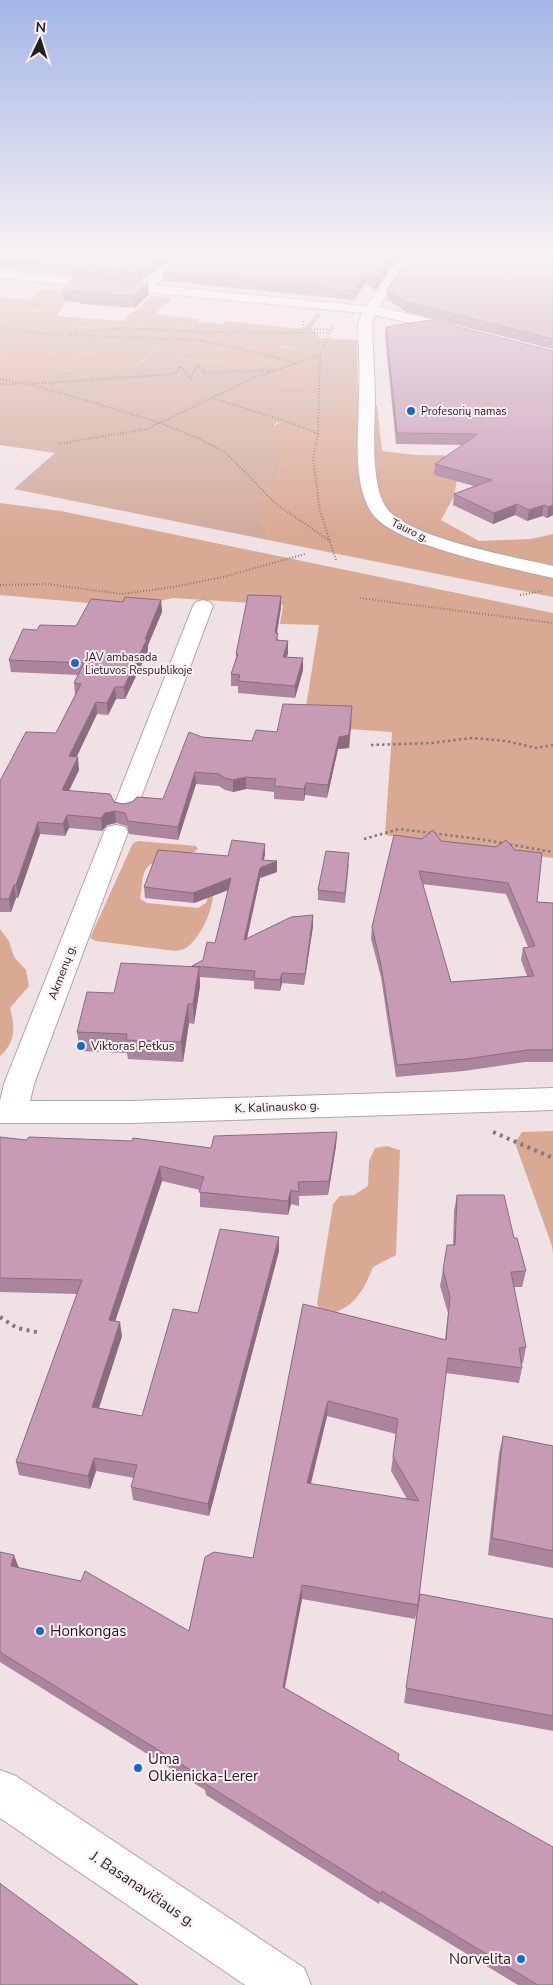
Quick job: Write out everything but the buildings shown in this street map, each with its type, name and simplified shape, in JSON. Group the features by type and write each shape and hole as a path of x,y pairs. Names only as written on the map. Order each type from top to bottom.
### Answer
{"main road":[{"name":"Tauro g.","path":"365,349 369,481 381,514 396,525 418,536 553,572"},
{"name":"Akmenų g.","path":"6,1112 23,1075 203,606"},
{"name":"K. Kalinausko g.","path":"6,1112 130,1112 553,1099"},
{"name":"J. Basanavičiaus g.","path":"0,1792 287,1985"}],"path":[{"path":"238,349 294,364"},
{"path":"323,349 320,355 318,434 313,459 320,511 336,560"},
{"path":"58,444 147,429 275,370 320,355"},
{"path":"175,374 181,366 191,379 197,364 204,373"},
{"path":"0,384 275,370"},
{"path":"0,379 28,384 160,424 200,439 226,453 276,504 330,541"},
{"path":"211,398 297,425 318,434"},
{"path":"0,585 47,584 122,594 173,588 223,577 305,554"},
{"path":"520,595 540,592"},
{"path":"360,598 400,602 418,608 444,609 553,623"},
{"path":"371,745 431,743 472,738 506,741 536,748 553,745"},
{"path":"364,839 399,829 480,839 553,852"},
{"path":"493,1132 553,1158"},
{"path":"0,1317 17,1328 41,1334"}],"shaded area":[{"path":"0,349 13,349 4,352 0,358"},
{"path":"11,349 42,349 62,357 118,349 138,349 149,352 163,349 293,349 300,350 315,373 309,386 290,388 282,387 274,382 275,363 240,365 191,360 165,355 150,356 129,368 117,371 100,373 60,370 44,378 37,379 2,376 0,374 0,358"},
{"path":"39,349 166,349 149,352 138,349 118,349 62,357"},
{"path":"296,349 357,349 358,404 295,417 274,424 281,462 277,479 260,501 262,522 273,541 14,489 55,453 0,445 0,374 27,378 44,378 60,370 100,373 117,371 143,361 150,356 165,355 191,360 240,365 276,363 274,382 300,350"},
{"path":"358,404 377,406 382,451 415,455 493,456 457,480 454,496 441,520 479,541 531,539 553,534 553,597 273,541 262,522 260,501 277,479 281,462 267,431 297,416 324,409"},
{"path":"0,503 61,511 553,613 553,858 385,835 392,732 303,726 319,625 280,624 283,605 173,598 133,607 0,595"},
{"path":"138,841 196,846 198,849 185,856 155,862 145,871 142,881 140,899 147,903 198,908 206,903 211,886 213,892 207,919 197,937 185,949 175,951 96,941 90,938 133,843"},
{"path":"0,929 9,941 14,957 26,970 29,986 10,1008 13,1022 12,1040 0,1056"},
{"path":"553,1131 553,1254 552,1246 515,1143 522,1132"},
{"path":"387,1146 400,1150 396,1255 373,1267 356,1299 343,1309 324,1316 317,1304 333,1204 340,1196 354,1195 368,1186 369,1161 375,1148"}],"place":[{"name":"Profesorių namas","path":"411,411"},
{"name":"JAV ambasada Lietuvos Respublikoje","path":"75,663"},
{"name":"Viktoras Petkus","path":"81,1046"},
{"name":"Honkongas","path":"40,1631"},
{"name":"Uma Olkienicka-Lerer","path":"138,1768"},
{"name":"Norvelita","path":"521,1959"}]}
